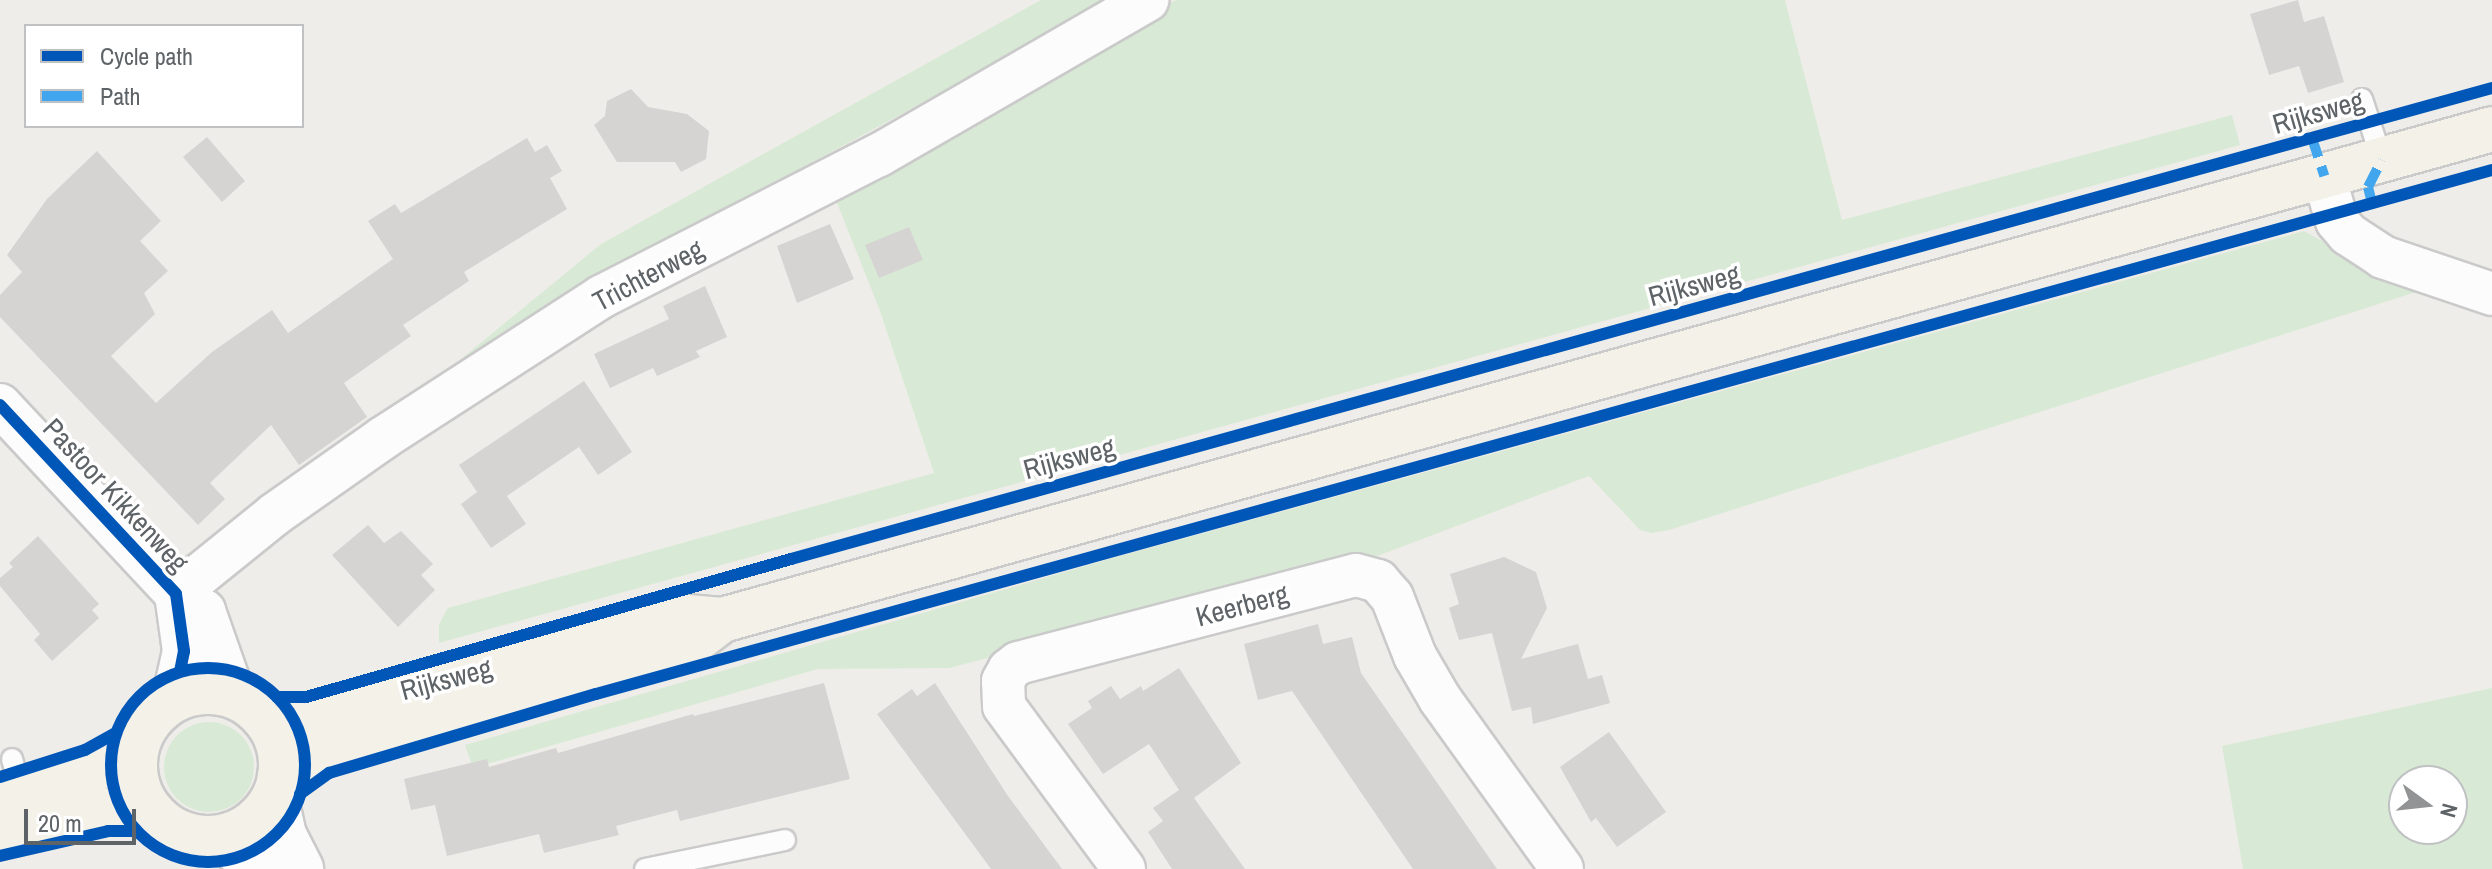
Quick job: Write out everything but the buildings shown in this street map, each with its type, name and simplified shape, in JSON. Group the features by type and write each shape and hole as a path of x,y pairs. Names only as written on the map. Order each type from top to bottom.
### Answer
{"main road":[{"name":"Rijksweg","path":"248,707 311,716 676,616 722,620 2492,129"},
{"name":"Rijksweg","path":"278,785 323,753 684,649 722,620"},
{"path":"203,692 248,707 278,745 278,785 250,825 214,838 184,835 152,812 137,783 136,750 149,721 173,700 203,692"},
{"path":"13,803 105,766 136,750"},
{"path":"13,803 152,812"}],"street":[{"name":"Trichterweg","path":"176,594 275,514 383,438 601,297 879,155 1147,0"},
{"path":"2324,176 2337,221 2348,234 2383,257 2492,294"},
{"name":"Pastoor Kikkenweg","path":"0,405 176,594 207,615 222,669 248,707"},
{"name":"Keerberg","path":"1124,869 1004,706 1001,693 1009,670 1018,663 1356,575 1378,581 1392,597 1415,656 1440,699 1562,869"},
{"name":"Pastoor Kikkenweg","path":"173,700 184,651 176,594"},
{"path":"278,785 284,835 301,869"},
{"path":"214,838 234,848 256,869"}],"lane":[{"path":"2362,99 2382,160"},
{"path":"645,869 785,840"}],"green space":[{"path":"1041,0 1113,0 612,270 433,382 601,244"},
{"path":"1176,0 1785,0 1842,220 2232,115 2240,145 439,643 439,624 448,608 934,473 880,311 833,193 993,107"},
{"path":"2304,231 2353,258 2429,288 1669,530 1651,533 1640,530 1589,476 1356,564 949,668 818,669 473,768 465,745 1120,556"},
{"path":"2492,688 2492,869 2243,869 2222,746"},
{"path":"209,722 226,725 241,735 251,750 254,767 251,784 241,799 226,809 209,812 192,809 177,799 167,784 164,767 167,750 177,735 192,725"}],"marked path":[{"path":"2312,138 2324,176"},
{"path":"2372,203 2368,187 2382,160"}],"cycle path":[{"path":"277,697 306,697 791,559 2492,88"},
{"path":"300,794 329,773 596,694 2492,170"},
{"path":"0,405 176,594 184,651 180,672"},
{"path":"208,668 245,676 262,684 276,697 289,711 297,728 305,765 297,802 289,819 276,833 262,846 245,854 208,862 171,854 154,846 140,833 127,819 119,802 111,765 119,728 127,711 140,697 154,684 171,676 208,668"},
{"path":"0,777 85,750 116,733"},
{"path":"0,856 108,831 136,831"}]}
